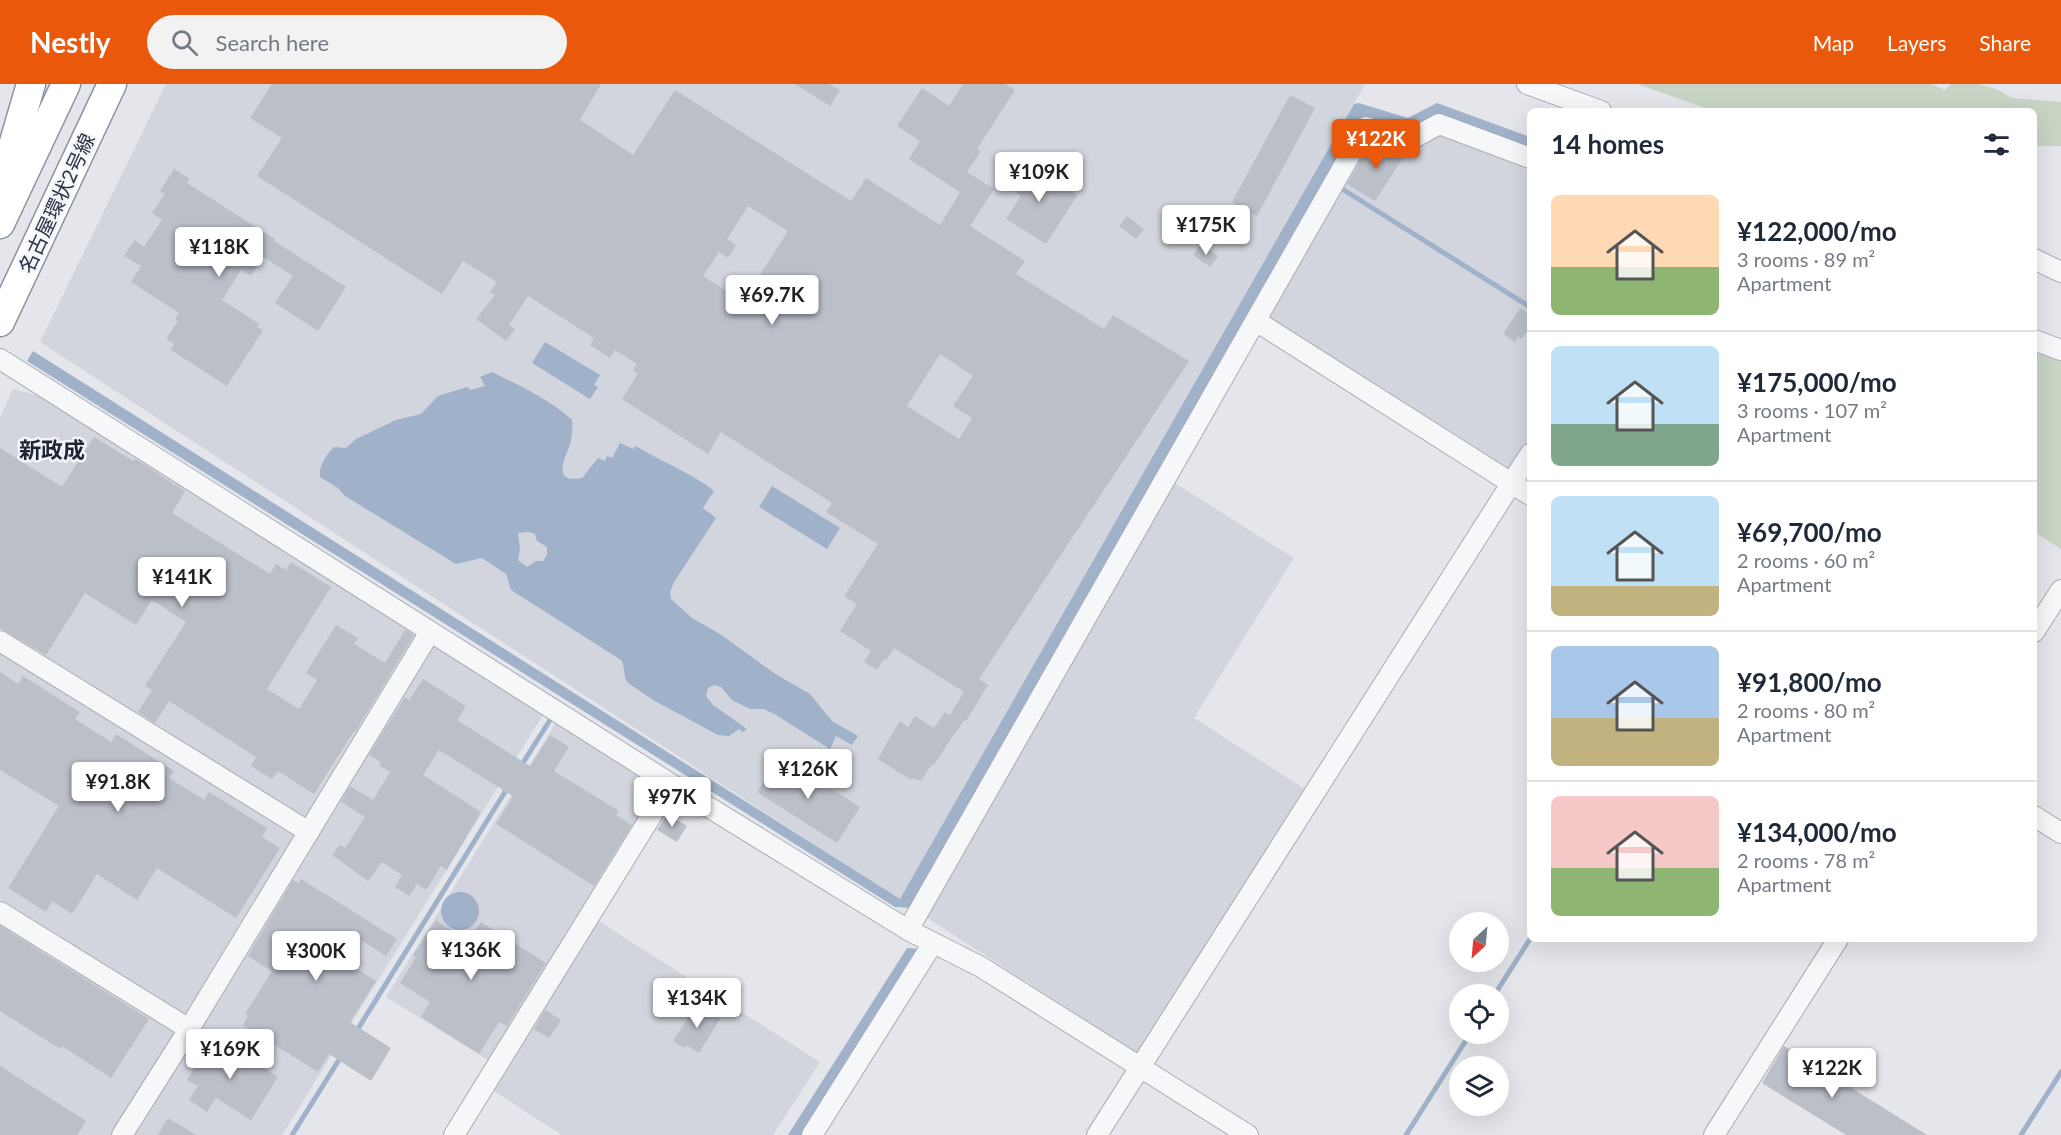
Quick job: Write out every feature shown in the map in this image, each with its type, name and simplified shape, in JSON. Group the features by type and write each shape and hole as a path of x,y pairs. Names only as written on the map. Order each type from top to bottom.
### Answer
{"highway":[{"path":"0,191 31,84"},
{"path":"0,191 52,84"},
{"path":"0,224 66,84"},
{"path":"0,280 92,84"},
{"name":"名古屋環状2号線","path":"0,322 112,84"}],"street":[{"path":"1527,84 1593,108"},
{"path":"908,930 1366,127 1410,140 1439,124 1527,157"},
{"path":"2037,260 2061,272"},
{"path":"1256,321 1527,493"},
{"path":"2037,341 2061,350"},
{"path":"0,359 671,784 908,930 981,967 1248,1135"},
{"path":"1097,1135 1527,459"},
{"path":"2037,627 2061,590"},
{"path":"122,1135 430,632"},
{"path":"0,641 309,832"},
{"path":"454,1135 671,784"},
{"path":"2037,818 2061,832"},
{"path":"0,912 189,1029"},
{"path":"1714,1135 1836,942"},
{"path":"812,1135 933,943"}],"shaded area":[{"path":"166,84 1365,84 900,900 40,342"},
{"path":"1438,134 1527,168 1527,449 1512,472 1264,315 1368,135"},
{"path":"13,389 40,396 422,636 307,821 0,630 0,418"},
{"path":"1170,480 1294,558 1194,718 1308,791 1139,1054 924,916"},
{"path":"431,642 544,713 282,1135 131,1135"},
{"path":"0,648 300,834 190,1012 182,1013 0,899"},
{"path":"557,721 663,788 491,1062 386,997"},
{"path":"597,920 820,1062 773,1135 562,1135 492,1090"},
{"path":"0,921 173,1029 175,1041 116,1135 0,1135"}],"green space":[{"path":"1637,84 1931,84 1945,90 1951,84 1977,84 1996,89 2012,98 2061,102 2061,146 2037,146 2037,108 1705,108"},
{"path":"2037,350 2061,359 2061,549 2037,534"}],"water":[{"path":"1359,103 1408,118 1437,103 1527,136 1527,149 1437,116 1406,131 1361,118 911,908 895,907 27,361 33,351 900,899 1354,104"},
{"path":"545,342 600,375 594,385 598,387 590,399 532,363"},
{"path":"492,372 523,387 572,420 570,444 562,469 566,477 582,478 598,458 605,461 607,456 612,458 620,443 633,449 636,446 696,478 714,491 703,508 716,518 674,582 670,592 671,599 692,618 720,634 777,675 810,694 832,721 858,736 852,745 836,736 830,749 764,709 750,709 732,700 721,687 714,685 708,688 706,696 713,705 747,729 743,732 739,729 729,736 718,735 653,700 628,683 621,660 511,590 506,574 482,558 456,564 345,496 338,488 320,477 322,465 334,447 346,448 356,439 396,420 421,414 438,396 467,387 471,390 485,386 480,377","holes":["518,533 535,534 537,541 547,547 547,555 543,561 536,561 527,567 518,560 520,549"]},
{"path":"772,486 840,528 827,549 759,507"},
{"path":"460,892 473,898 479,911 473,924 460,930 447,924 441,911 447,898"},
{"path":"907,948 920,949 802,1135 788,1135"}],"building":[{"path":"272,84 601,84 580,120 633,155 675,90 851,201 866,178 940,225 960,192 909,159 920,141 897,126 922,88 949,106 963,84 1005,84 1015,90 977,149 981,151 967,172 994,189 970,226 1025,261 1016,274 1104,329 1113,315 1189,361 979,679 988,685 966,721 964,720 921,781 912,778 911,780 878,759 889,739 900,721 908,727 915,716 934,728 945,712 950,715 964,692 894,648 877,670 864,662 871,651 840,631 857,604 844,596 878,544 826,512 832,503 721,432 708,454 622,399 638,374 633,371 637,364 615,350 610,358 590,345 594,338 528,296 509,325 515,329 506,341 476,319 495,295 490,292 497,282 463,261 442,294 257,176 282,138 250,118","holes":["748,206 788,231 743,302 703,276 719,252 728,258 736,245 727,239","940,354 973,376 953,406 972,418 959,439 907,406"]},
{"path":"795,84 829,84 840,90 830,106"},
{"path":"1290,95 1315,108 1257,216 1232,202"},
{"path":"1372,141 1390,150 1391,147 1407,152 1375,201 1347,184"},
{"path":"1023,162 1077,196 1046,244 1006,219 1021,196 1007,187"},
{"path":"174,169 190,179 187,183 346,287 318,331 275,303 293,276 263,257 251,276 241,270 222,300 259,324 257,327 263,330 227,386 171,350 174,344 166,339 178,321 175,319 179,313 131,282 141,266 124,256 135,240 144,247 162,220 152,213 165,194 160,191"},
{"path":"1127,216 1144,229 1136,239 1119,226"},
{"path":"1201,244 1218,256 1210,267 1193,255"},
{"path":"1520,308 1527,312 1527,332 1522,339 1518,336 1515,342 1503,334"},
{"path":"94,437 133,461 135,459 185,491 172,513 270,574 276,564 286,570 291,562 331,587 267,689 299,709 317,680 306,673 336,625 358,638 354,644 385,663 405,630 414,635 314,794 278,771 272,779 251,766 256,757 169,701 155,723 138,712 152,690 145,686 186,622 152,600 136,625 85,593 46,655 0,628 0,448 62,487"},
{"path":"0,672 18,684 23,676 80,712 75,719 111,742 116,734 174,771 169,778 204,800 209,792 267,828 262,837 280,848 236,918 157,868 137,900 97,874 72,914 52,901 46,912 8,888 59,806 0,770"},
{"path":"423,679 466,706 457,720 530,766 550,735 569,747 554,771 619,811 616,815 632,825 594,886 496,824 513,796 439,750 423,775 481,812 447,870 441,866 426,890 417,884 409,896 395,887 402,875 382,862 368,881 332,855 340,845 345,848 365,817 341,802 350,786 373,800 390,772 379,765 381,762 369,755 405,697 409,700"},
{"path":"780,756 860,807 837,843 757,792"},
{"path":"667,814 687,826 677,842 657,830"},
{"path":"301,879 397,939 386,956 352,934 338,957 376,981 350,1022 391,1048 371,1081 329,1054 318,1072 243,1025 248,1016 245,1014 272,971 248,956 293,880 299,883"},
{"path":"436,920 468,941 481,922 546,963 507,1026 499,1022 479,1054 421,1017 430,1002 400,983 416,957 413,955"},
{"path":"0,926 149,1019 111,1078 62,1046 60,1049 0,1011"},
{"path":"697,1004 720,1019 699,1053 686,1045 684,1048 673,1041"},
{"path":"545,1010 561,1020 549,1038 534,1029"},
{"path":"214,1037 278,1077 251,1120 216,1098 207,1112 189,1100 198,1086 187,1080"},
{"path":"1784,1046 1927,1135 1846,1135 1762,1083"},
{"path":"0,1066 86,1121 77,1135 0,1135"},
{"path":"168,1118 196,1135 158,1135"}],"waterway":[{"path":"1339,187 1527,305"},
{"path":"521,766 550,720"},
{"path":"356,1032 508,787"},
{"path":"1501,984 1528,942"},
{"path":"1406,1135 1464,1044"},
{"path":"292,1135 342,1055"},
{"path":"2021,1135 2061,1072"}],"district":[{"name":"新政成","path":"52,449"}]}
